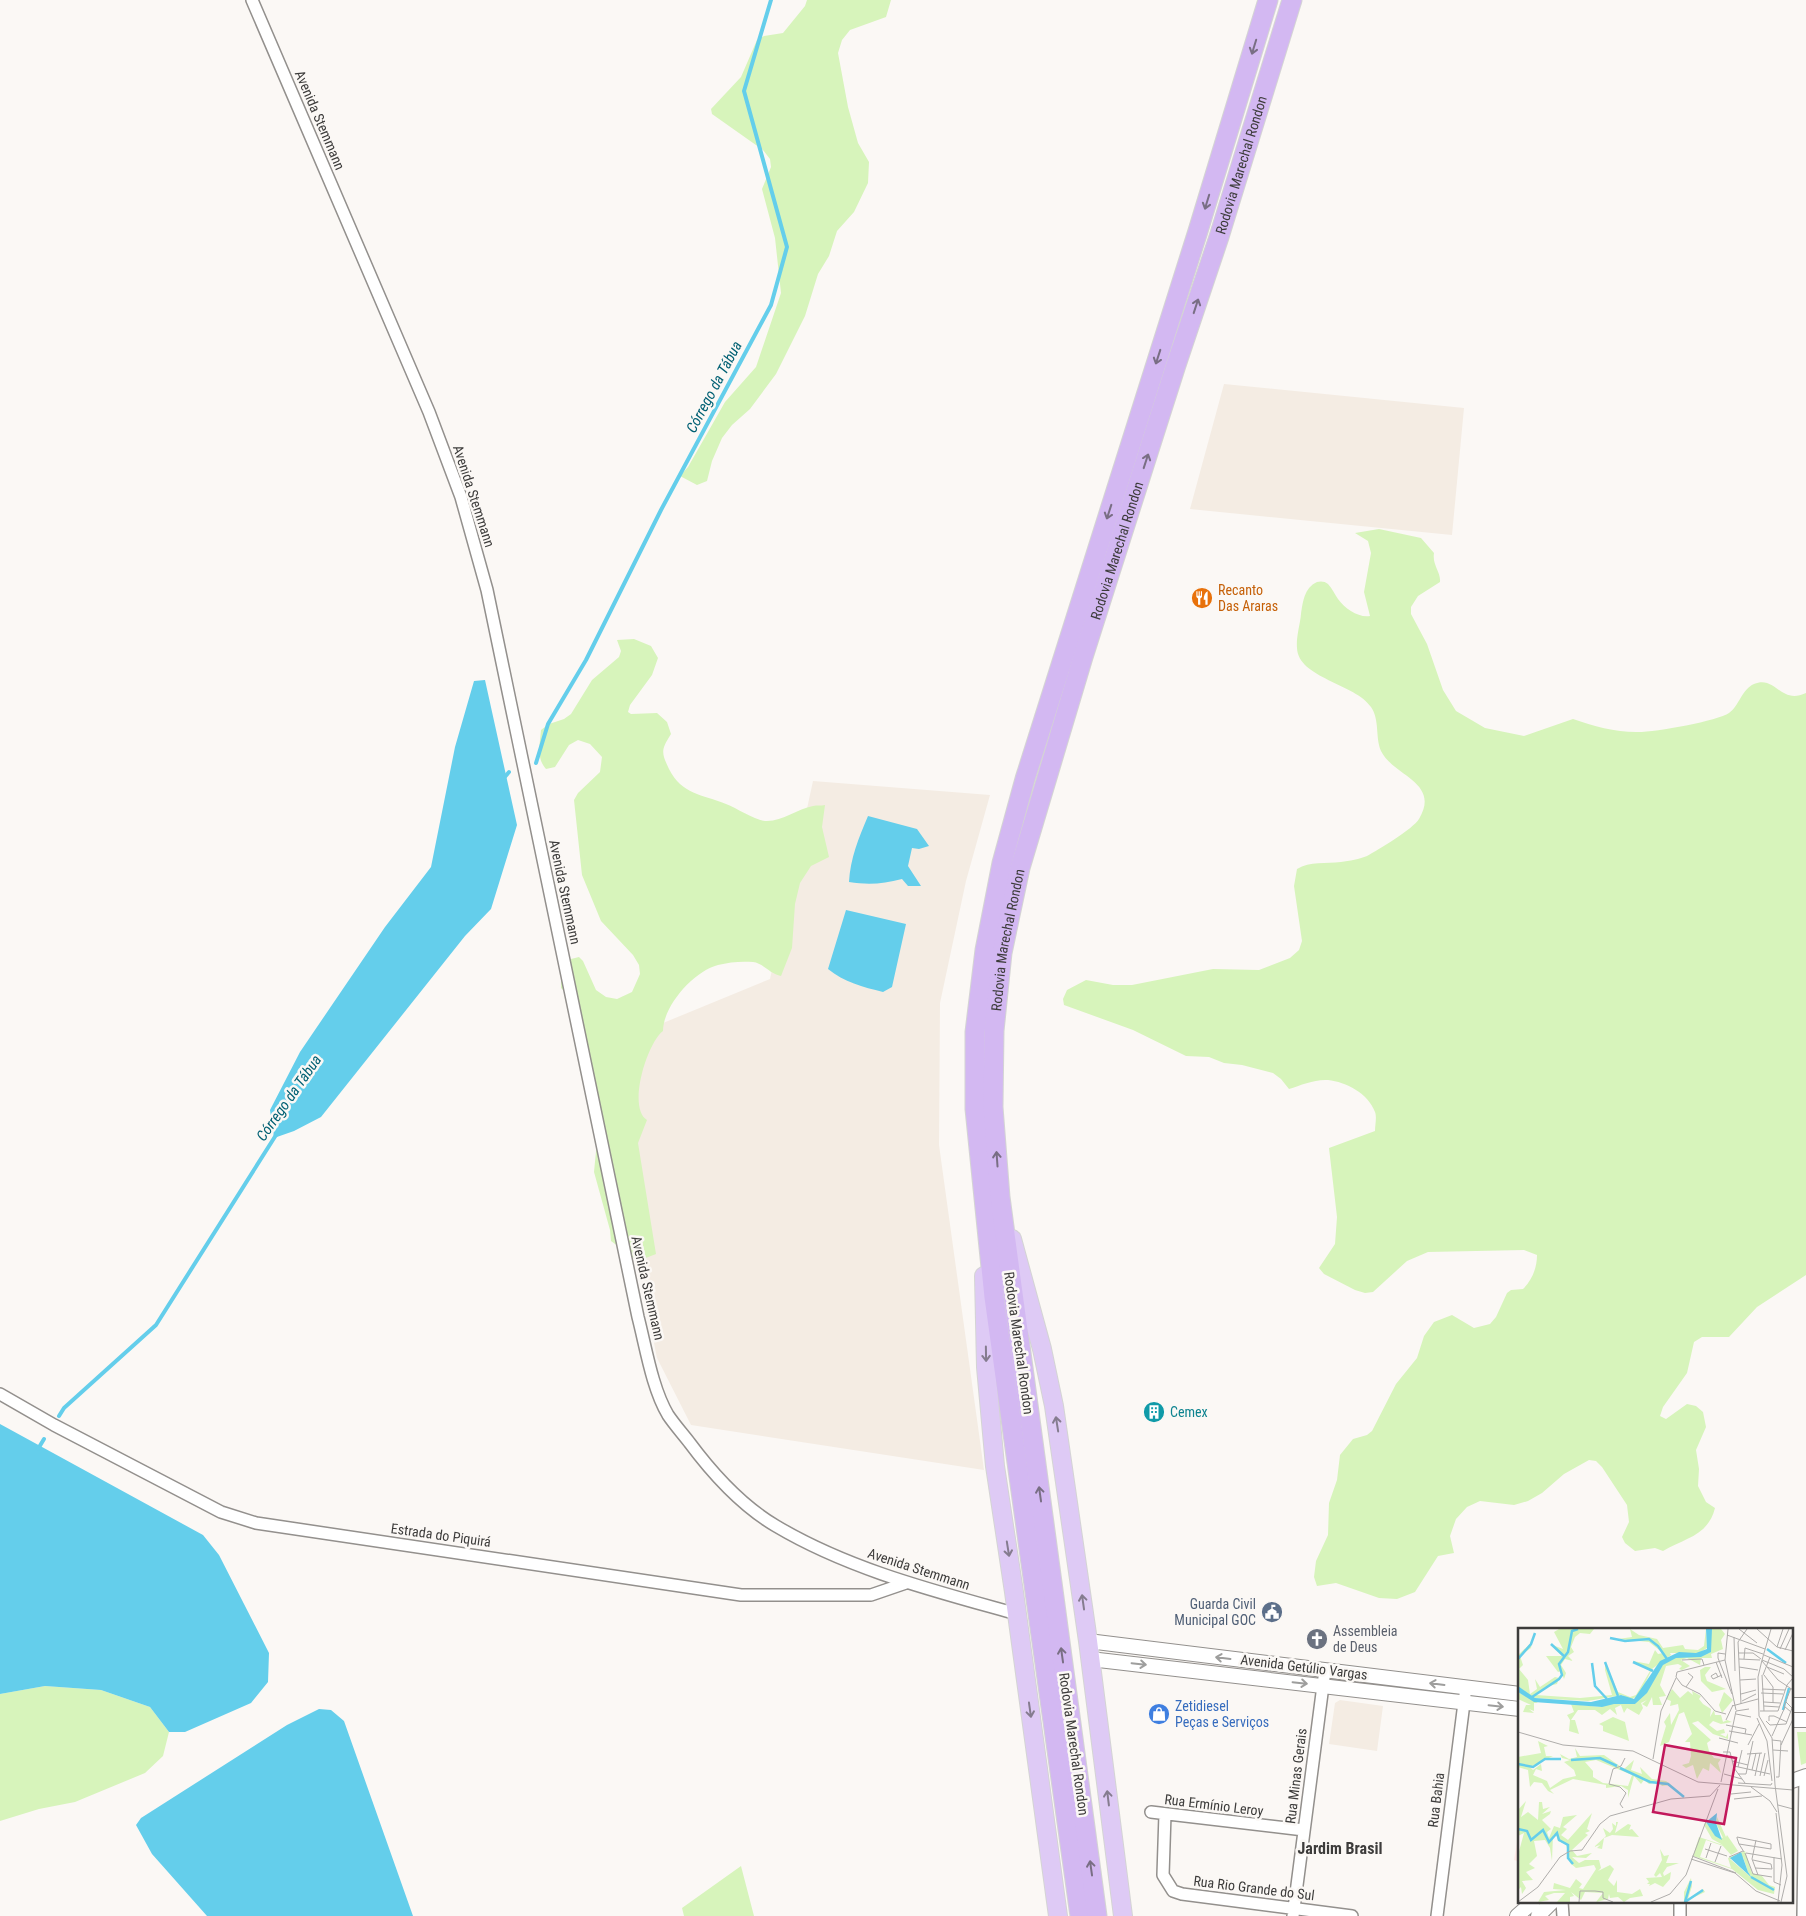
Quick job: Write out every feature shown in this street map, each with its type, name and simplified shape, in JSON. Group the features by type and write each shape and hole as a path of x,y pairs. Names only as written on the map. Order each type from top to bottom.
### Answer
{"highway":[{"name":"Rodovia Marechal Rondon","path":"1097,1916 991,1199 975,1109 975,1032 984,950 1002,863 1025,779 1198,232 1268,0"},
{"name":"Rodovia Marechal Rondon","path":"1080,1916 994,1297 991,1199 994,1031 1002,952 1020,868 1086,648 1219,237 1292,0"}],"main road":[{"path":"991,1199 986,1367 995,1466 1058,1916"},
{"path":"991,1199 1042,1349 1052,1396 1088,1641 1123,1916"}],"street":[{"name":"Avenida Stemmann","path":"252,0 429,412 461,497 487,590 638,1317 659,1396 668,1415 703,1461 739,1498 774,1525 828,1553 906,1583 1017,1614"},
{"name":"Estrada do Piquirá","path":"0,1394 54,1425 221,1512 256,1523 741,1595 871,1595 906,1583"},
{"name":"Avenida Getúlio Vargas","path":"1088,1641 1518,1694"},
{"name":"Avenida Getúlio Vargas","path":"1090,1659 1518,1709"},
{"name":"Rua Minas Gerais","path":"1294,1912 1325,1670"},
{"name":"Rua Bahia","path":"1437,1916 1466,1687"},
{"path":"1801,1778 1803,1916"},
{"name":"Rua Ermínio Leroy","path":"1151,1812 1304,1830"},
{"name":"Rua Rio Grande do Sul","path":"1165,1814 1163,1875 1173,1890 1182,1894 1294,1912 1352,1916"},
{"path":"1517,1916 1531,1904"},
{"path":"1538,1916 1550,1904"}],"shaded area":[{"path":"1224,384 1464,408 1452,535 1190,509"},
{"path":"813,781 990,795 966,881 940,1003 939,1145 984,1470 691,1425 657,1358 595,1051 770,979"},
{"path":"1340,1700 1383,1706 1377,1751 1329,1744 1335,1703"},
{"path":"1518,1836 1518,1861 1514,1860"}],"green space":[{"path":"807,0 891,0 886,17 850,30 842,40 838,53 848,107 858,143 869,162 868,183 854,212 837,231 829,256 818,274 805,316 776,374 750,409 732,425 722,438 712,461 707,481 697,485 680,476 688,467 725,402 756,367 781,293 775,238 762,189 771,167 770,159 763,150 712,114 711,109 741,77 757,40 764,36 783,33 805,6"},
{"path":"1379,529 1421,538 1434,553 1434,561 1440,582 1418,596 1411,607 1411,614 1427,644 1443,690 1456,711 1485,728 1524,736 1573,719 1620,731 1655,731 1699,723 1729,713 1750,686 1761,682 1768,683 1790,695 1797,696 1806,693 1806,1275 1757,1307 1729,1337 1702,1337 1694,1342 1687,1373 1663,1407 1660,1416 1666,1419 1687,1404 1696,1406 1703,1412 1706,1427 1696,1450 1699,1469 1698,1486 1706,1502 1715,1508 1712,1517 1707,1525 1695,1535 1663,1551 1655,1548 1635,1551 1625,1543 1622,1537 1629,1522 1627,1505 1602,1467 1596,1461 1589,1460 1564,1474 1542,1493 1528,1501 1514,1505 1480,1501 1467,1507 1456,1519 1450,1536 1454,1553 1438,1556 1415,1592 1397,1599 1379,1598 1336,1583 1317,1586 1314,1577 1316,1561 1328,1535 1329,1503 1337,1480 1340,1455 1353,1439 1367,1435 1372,1431 1396,1384 1417,1358 1424,1336 1434,1322 1452,1315 1474,1328 1490,1324 1496,1317 1507,1293 1511,1290 1523,1289 1529,1282 1535,1269 1537,1255 1524,1250 1428,1252 1407,1261 1373,1292 1365,1293 1324,1274 1319,1268 1335,1244 1337,1217 1329,1148 1375,1131 1376,1114 1367,1099 1349,1086 1335,1081 1318,1080 1289,1089 1273,1073 1242,1065 1224,1063 1209,1057 1186,1056 1133,1030 1064,1005 1063,999 1067,990 1086,980 1113,985 1132,985 1213,969 1259,970 1290,958 1299,950 1302,941 1294,886 1297,869 1302,866 1344,862 1367,856 1403,834 1419,819 1424,806 1424,796 1413,780 1387,760 1381,751 1376,717 1371,707 1364,699 1353,692 1307,667 1300,658 1297,648 1304,600 1309,588 1317,582 1328,584 1341,603 1352,612 1361,616 1370,616 1364,592 1371,553 1368,541 1355,533"},
{"path":"634,639 651,646 658,658 652,675 630,705 628,712 631,714 657,713 667,722 671,734 665,744 663,755 674,778 686,789 765,821 777,820 807,808 825,805 822,827 829,857 811,866 800,883 795,904 792,948 781,976 753,962 718,965 699,974 690,982 681,991 668,1011 663,1031 651,1048 646,1061 639,1090 641,1113 647,1120 638,1143 656,1254 638,1261 611,1241 610,1230 594,1172 598,1131 573,1000 561,988 561,975 571,959 579,957 583,961 596,990 606,997 617,999 632,992 640,974 639,965 633,955 601,921 582,875 574,800 578,793 600,772 602,757 590,744 578,740 569,745 555,767 546,769 539,751 541,730 549,724 564,719 571,714 592,680 619,657 621,651 617,640"},
{"path":"45,1686 101,1690 150,1707 169,1732 163,1756 145,1773 75,1802 39,1809 0,1821 0,1694"},
{"path":"1797,1732 1806,1732 1806,1763 1801,1765"},
{"path":"741,1866 754,1916 684,1916 682,1908"}],"water":[{"path":"485,680 517,825 491,909 465,936 321,1117 294,1131 274,1138 270,1110 300,1052 385,927 431,867 455,747 474,681"},
{"path":"868,816 917,829 929,846 919,849 912,848 908,866 921,886 908,886 902,879 876,884 849,882 853,857"},
{"path":"846,910 906,924 892,987 883,992 847,981 828,969"},
{"path":"0,1424 203,1535 219,1555 269,1653 268,1682 251,1703 185,1732 169,1732 150,1707 101,1690 45,1686 0,1694"},
{"path":"319,1709 331,1710 344,1721 413,1916 207,1916 152,1854 136,1825 141,1818 287,1725"}],"waterway":[{"name":"Córrego da Tábua","path":"536,763 548,724 586,660 661,510 771,305 787,247 744,91 771,0"},
{"name":"Córrego da Tábua","path":"503,779 509,772"},
{"name":"Córrego da Tábua","path":"59,1416 64,1408 156,1325 276,1135"},
{"name":"Córrego da Tábua","path":"38,1449 44,1439"}],"place":[{"name":"Recanto Das Araras","path":"1202,598"},
{"name":"Cemex","path":"1154,1412"},
{"name":"Guarda Civil Municipal GOC","path":"1272,1612"},
{"name":"Assembleia de Deus","path":"1317,1639"},
{"name":"Zetidiesel Peças e Serviços","path":"1159,1714"}],"district":[{"name":"Jardim Brasil","path":"1340,1848"}]}
